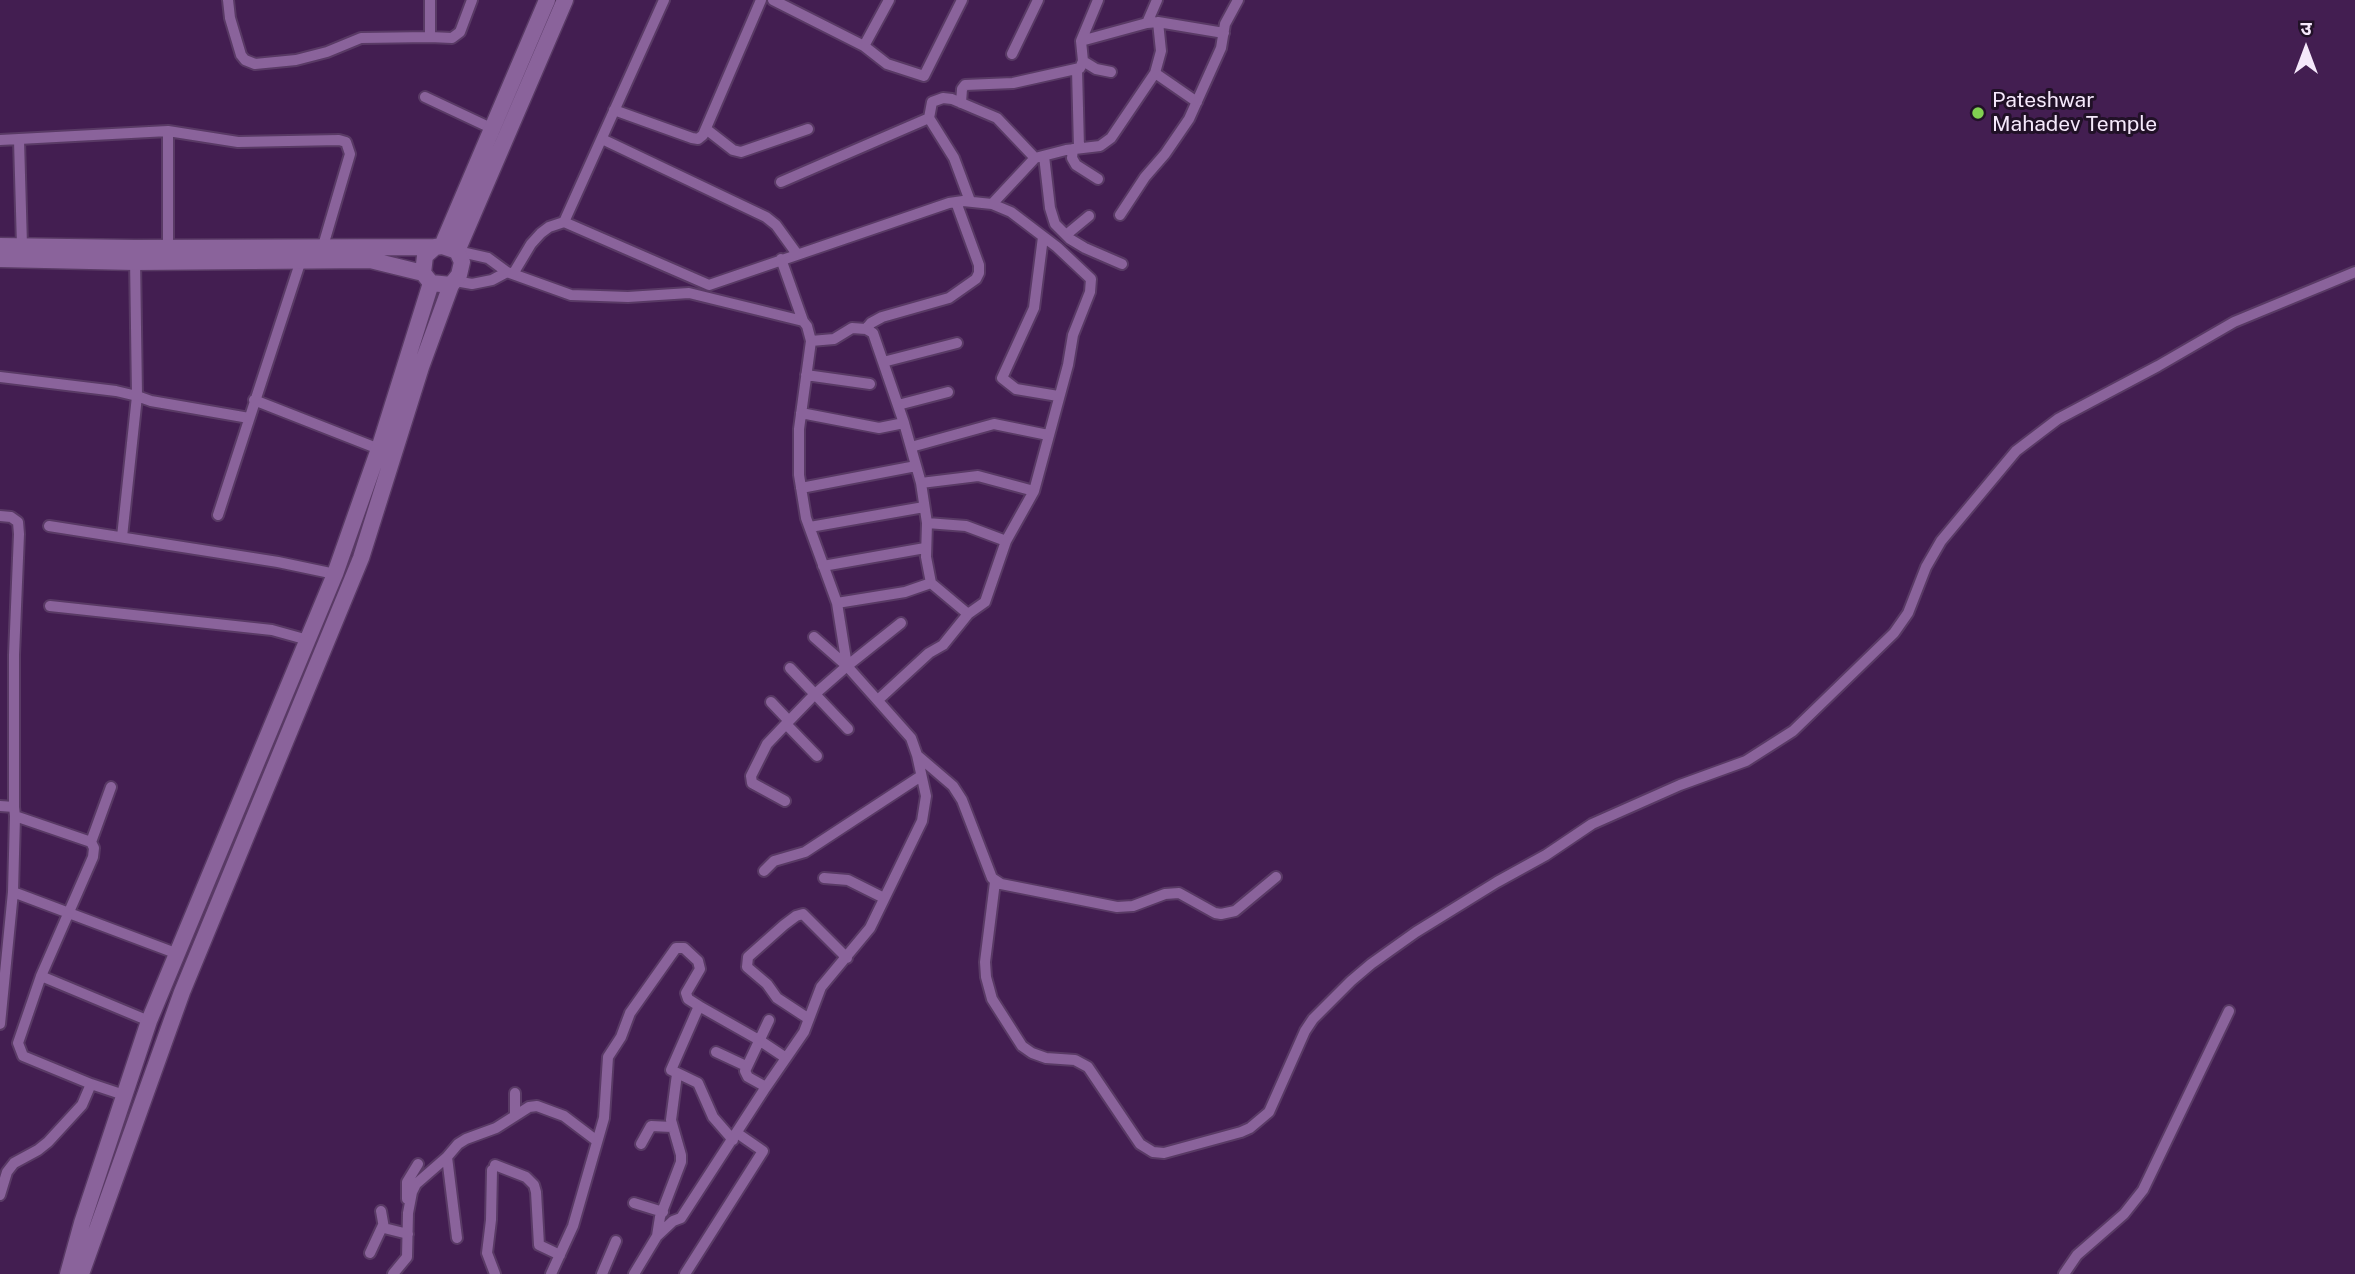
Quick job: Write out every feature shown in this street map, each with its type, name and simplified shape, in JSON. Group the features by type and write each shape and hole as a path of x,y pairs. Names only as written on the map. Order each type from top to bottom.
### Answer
{"main road":[{"path":"445,248 547,0"},
{"path":"68,1274 149,1021 335,574 379,449 427,278 425,256 445,248 565,0"},
{"path":"0,246 135,255 370,260 427,278 453,283"},
{"path":"0,260 135,255 168,247 445,248"},
{"path":"81,1274 182,992 361,558 421,367 453,283 462,269 445,248"}],"street":[{"path":"228,0 230,18 241,55 255,64 306,58 361,38 457,36 472,0"},
{"path":"430,0 430,37"},
{"path":"564,222 664,0"},
{"path":"614,110 698,139 705,129 761,0"},
{"path":"773,0 864,47 887,65 924,76 962,0"},
{"path":"864,47 889,0"},
{"path":"1012,54 1038,0"},
{"path":"1098,0 1081,41 1076,148 1073,158 1076,165 1098,179"},
{"path":"992,204 1039,157 1106,144 1155,73 1161,51 1152,23 1157,0"},
{"path":"1120,215 1189,119 1221,48 1225,24 1238,0"},
{"path":"1081,41 1152,23 1224,33"},
{"path":"961,103 965,85 1013,83 1080,65 1111,72"},
{"path":"1155,73 1197,102"},
{"path":"425,97 493,130"},
{"path":"970,201 954,159 929,118 930,106 935,100 952,99 997,118 1039,157 1055,224 1085,248 1122,264"},
{"path":"781,181 929,118"},
{"path":"705,129 733,150 741,152 808,129"},
{"path":"168,131 168,247"},
{"path":"0,141 168,131 247,142 346,142 350,154 323,246"},
{"path":"605,131 766,217 776,225 797,254"},
{"path":"19,140 22,246"},
{"path":"688,293 833,241 956,202 970,201 992,204 1011,212 1091,279 1090,292 1075,328 1068,365 1034,491 1006,541 985,602 968,614 943,645 929,653 878,699"},
{"path":"811,341 834,339 882,317 948,298 976,279 979,265 956,202"},
{"path":"1066,235 1089,216"},
{"path":"453,283 472,284 510,273 541,233 564,222 709,285"},
{"path":"1043,237 1034,308 1002,379 1016,389 1058,396"},
{"path":"445,248 488,258 510,273 571,295 628,297 688,293 803,321"},
{"path":"122,537 137,396 135,255"},
{"path":"781,259 803,321 810,331 799,440 801,488 806,518 837,603 847,666"},
{"path":"218,515 301,260"},
{"path":"917,755 953,786 962,800 995,882 985,962 986,977 992,999 1022,1046 1046,1058 1076,1060 1087,1067 1140,1144 1153,1152 1164,1153 1241,1132 1269,1112 1313,1019 1371,964 1427,925 1546,855 1592,824 1670,789 1746,761 1793,731 1894,633 1908,613 1926,567 1941,541 2016,451 2058,419 2234,322 2355,272"},
{"path":"723,280 728,302"},
{"path":"860,328 873,333 911,447 914,467 921,483 922,507 927,523 925,548 931,583 968,614"},
{"path":"883,362 957,343"},
{"path":"806,375 870,384"},
{"path":"0,377 116,391 151,401 249,418"},
{"path":"898,405 948,392"},
{"path":"254,400 379,449"},
{"path":"801,413 879,428 902,424"},
{"path":"911,447 994,424 1048,435"},
{"path":"801,488 914,467"},
{"path":"921,483 978,476 1034,491"},
{"path":"810,527 922,507"},
{"path":"0,516 11,517 18,522 19,534 9,655 14,811 13,892 1,1018"},
{"path":"927,523 965,526 1006,541"},
{"path":"49,526 278,562 335,574"},
{"path":"823,566 925,548"},
{"path":"837,603 905,592 931,583"},
{"path":"50,606 272,630 308,640"},
{"path":"785,802 752,783 751,776 767,744 815,694 901,623"},
{"path":"634,1274 657,1236 673,1221 681,1218 804,1032 821,987 870,928 922,821 926,796 911,738 847,666 814,637"},
{"path":"790,668 848,729"},
{"path":"771,702 817,756"},
{"path":"764,871 774,861 805,852 921,776"},
{"path":"111,787 92,842 93,857 18,1036 19,1049 23,1056 124,1095"},
{"path":"0,806 92,842"},
{"path":"995,882 1116,907 1133,906 1165,894 1179,893 1221,914 1235,911 1276,877"},
{"path":"824,878 848,880 884,898"},
{"path":"13,892 178,954"},
{"path":"809,1019 777,998 767,984 747,967 748,957 773,933 803,914 847,958"},
{"path":"551,1274 573,1226 606,1112 608,1057 621,1037 630,1013 676,948 684,948 700,965 699,974 686,993 688,999 786,1058"},
{"path":"41,976 149,1021"},
{"path":"685,1274 763,1151 735,1136 713,1117 698,1083 671,1070 699,1006"},
{"path":"2064,1274 2077,1255 2124,1214 2143,1190 2229,1011"},
{"path":"766,1087 748,1077 745,1071 769,1020"},
{"path":"716,1052 746,1066"},
{"path":"657,1236 660,1217 681,1162 671,1113 677,1074"},
{"path":"0,1195 14,1163 48,1142 82,1105 91,1084"},
{"path":"515,1093 515,1115"},
{"path":"408,1213 416,1184 458,1144 496,1128 529,1107 547,1108 564,1116 597,1141"},
{"path":"641,1144 651,1126 672,1127"},
{"path":"447,1157 457,1238"},
{"path":"395,1273 407,1257 407,1182 418,1164"},
{"path":"493,1272 486,1253 494,1167 526,1177 534,1185 539,1244 561,1255"},
{"path":"634,1203 663,1212"},
{"path":"381,1212 383,1225 387,1230 408,1234"},
{"path":"370,1253 383,1225"},
{"path":"602,1274 616,1241"}],"place":[{"name":"Pateshwar Mahadev Temple","path":"1978,113"}]}
